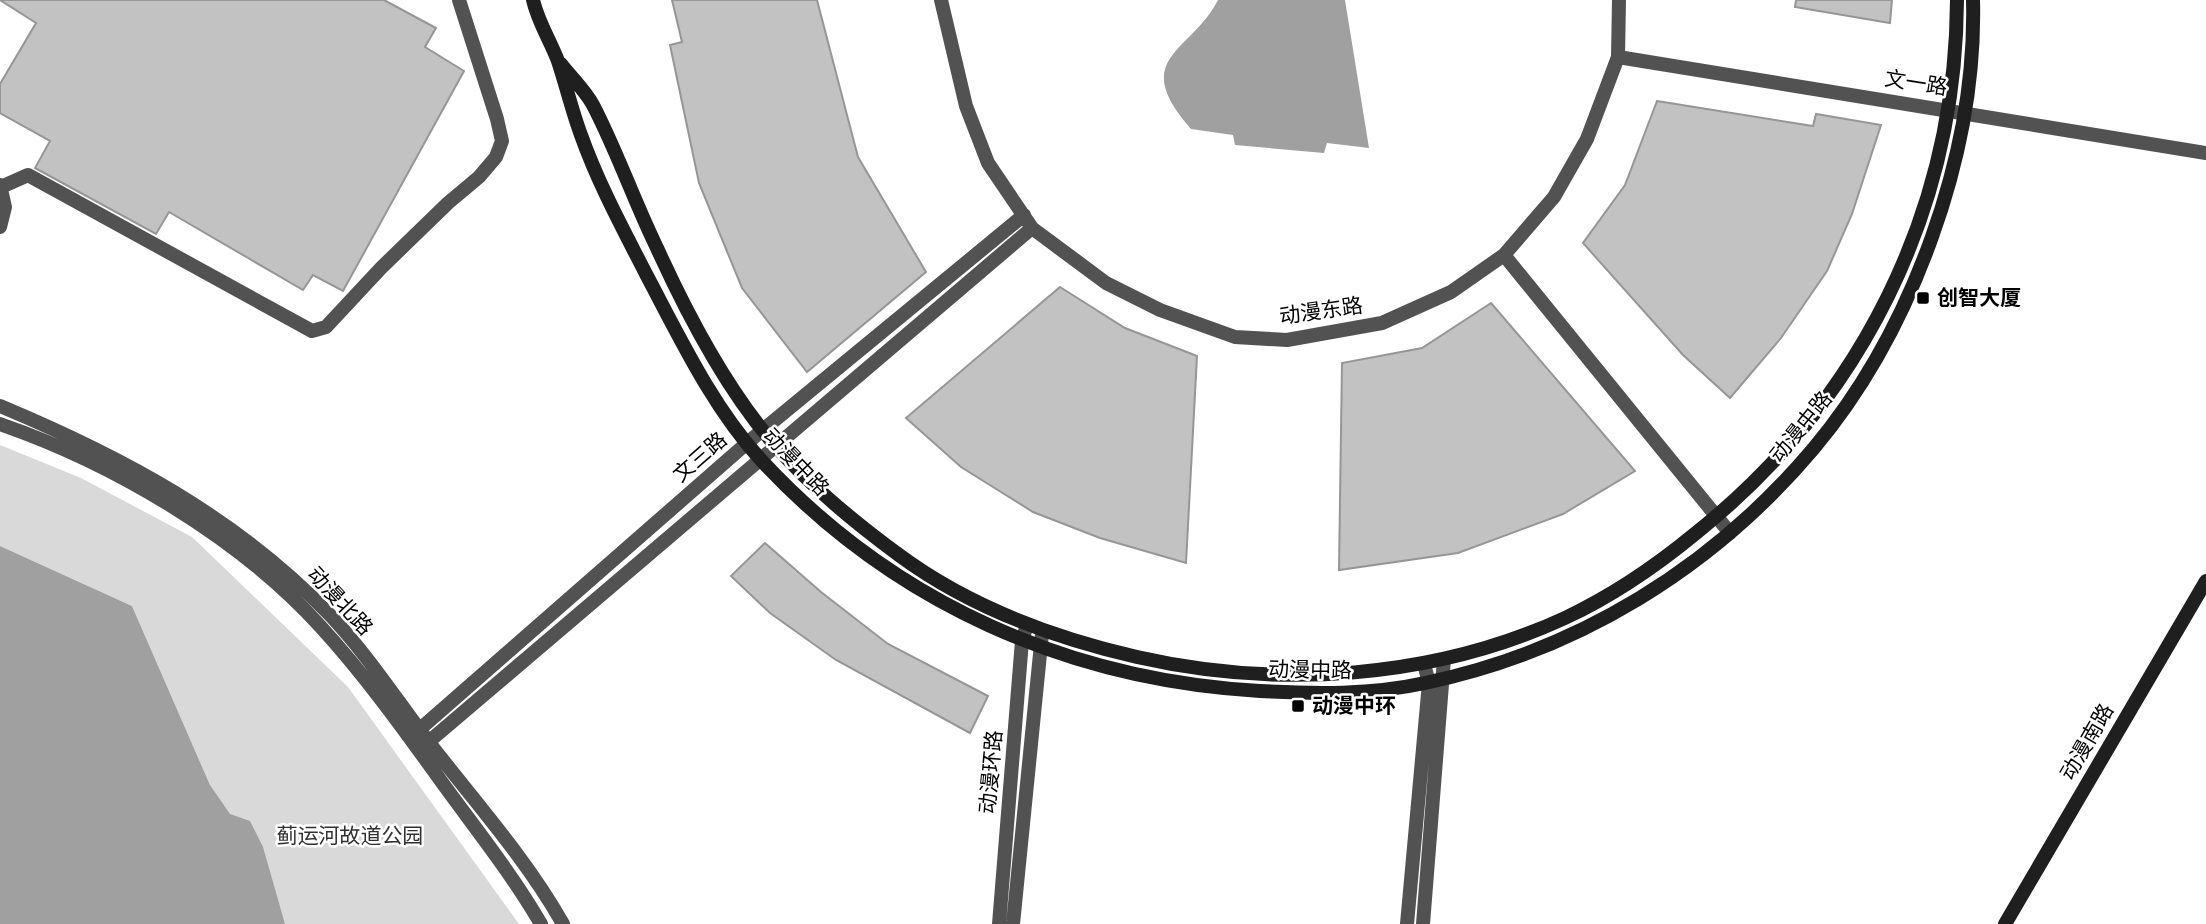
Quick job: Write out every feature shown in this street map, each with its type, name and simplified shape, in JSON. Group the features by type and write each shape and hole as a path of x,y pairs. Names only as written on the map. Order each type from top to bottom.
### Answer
{"street":[{"path":"0,227 5,207 1,186 29,175 312,331 326,327 381,268 479,177 496,157 502,141 459,0"},
{"name":"动漫中路","path":"533,0 558,60 582,140 615,215 695,365 761,460 839,533 907,583 1039,648 1105,668 1218,688 1353,694 1430,682 1506,662 1611,617 1674,577 1730,533 1793,472 1833,426 1894,328 1924,256 1955,158 1965,112 1973,0"},
{"name":"动漫东路","path":"941,0 966,106 988,163 1028,221 1106,283 1160,310 1235,337 1287,340 1382,323 1451,292 1504,255 1554,197 1587,139 1618,57 1619,0"},
{"name":"动漫中路","path":"558,60 590,100 685,308 775,446 844,512 903,558 976,600 1027,623 1103,649 1179,666 1222,671 1338,674 1424,664 1509,640 1565,618 1615,592 1669,555 1717,517 1789,446 1861,350 1885,306 1911,246 1950,109 1955,69 1957,0"},
{"name":"文一路","path":"1618,57 1950,109 2206,153"},
{"name":"文三路","path":"414,732 747,443 1028,221"},
{"name":"文三路","path":"424,747 761,460 1028,221"},
{"path":"1504,255 1730,533"},
{"name":"动漫北路","path":"0,406 144,472 209,513 330,615 414,732 541,924"},
{"name":"动漫北路","path":"0,424 133,482 198,522 268,578 319,625 414,732"},
{"name":"动漫南路","path":"2005,924 2206,582"},
{"name":"动漫环路","path":"999,924 1022,641 1027,623"},
{"name":"动漫环路","path":"1013,924 1043,629"},
{"path":"1423,924 1445,678 1444,659"},
{"path":"1407,924 1430,682 1424,664"},
{"name":"动漫北路","path":"424,747 549,898 563,924"}],"green space":[{"name":"蓟运河故道公园","path":"0,445 81,478 192,537 348,687 519,924 285,924 274,891 210,785 132,606 0,546"}],"shaded area":[{"path":"1218,0 1345,0 1369,148 1327,143 1324,153 1235,145 1233,135 1191,129 1173,105 1165,86 1165,71 1171,57 1207,18"},
{"path":"0,546 132,606 210,785 230,814 250,821 263,847 285,924 0,924"}],"building":[{"path":"0,0 384,0 436,28 425,47 464,71 343,291 313,275 303,290 169,212 156,234 35,168 50,141 0,113 0,84 36,23"},
{"path":"672,0 817,0 858,157 926,272 807,372 742,288 699,183 670,45 682,42"},
{"path":"1796,0 1892,0 1890,23 1795,7"},
{"path":"1657,101 1813,126 1816,114 1881,125 1852,214 1827,271 1781,338 1730,398 1683,355 1583,243 1625,185"},
{"path":"1060,287 1125,328 1197,356 1186,563 1100,538 1033,512 961,467 906,418"},
{"path":"1491,303 1635,471 1563,514 1458,553 1339,570 1342,363 1422,348"},
{"path":"765,543 821,592 888,644 988,696 970,733 836,660 770,613 731,576"}],"place":[{"name":"创智大厦","path":"1923,298"},
{"name":"动漫中环","path":"1298,706"}]}
